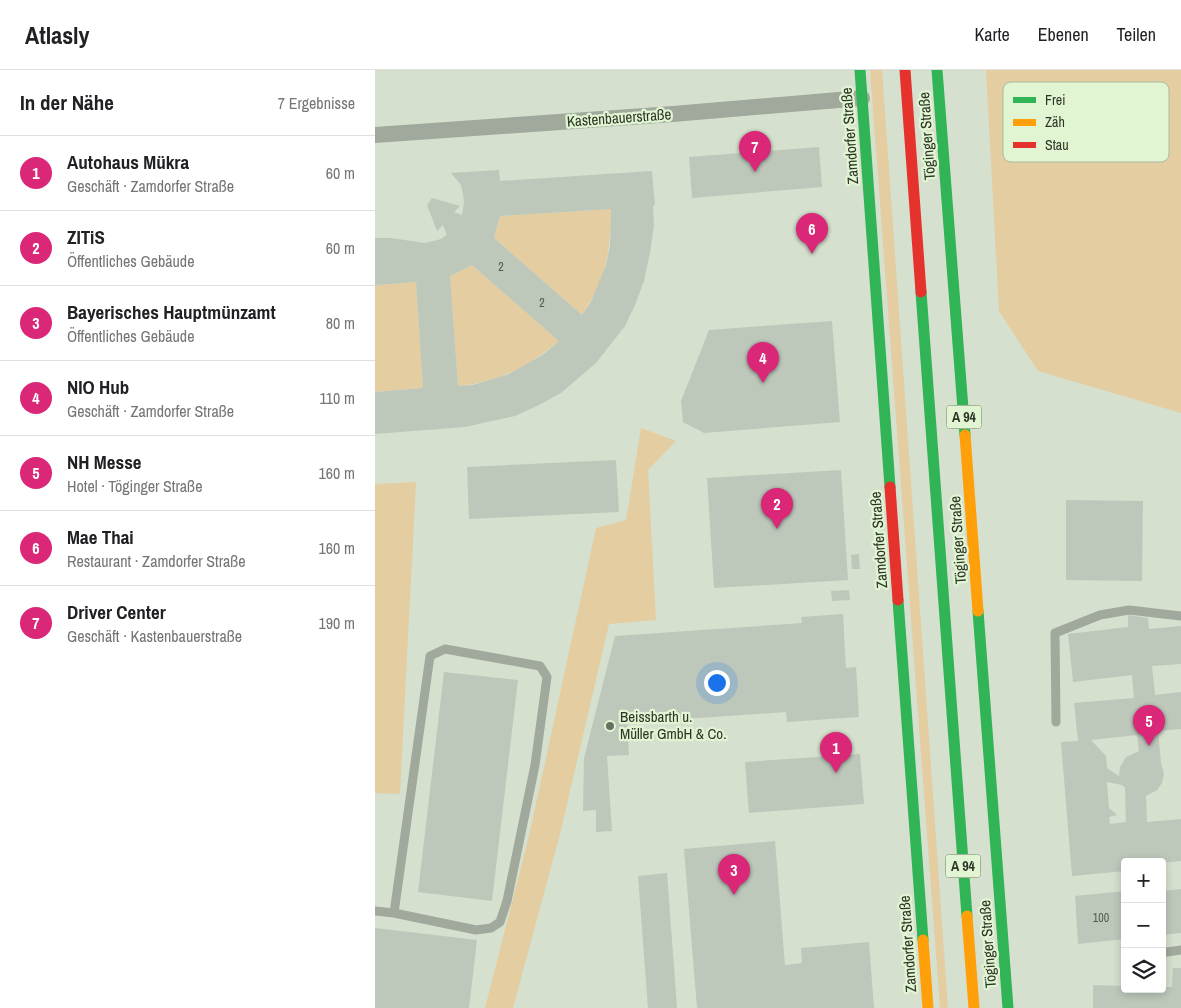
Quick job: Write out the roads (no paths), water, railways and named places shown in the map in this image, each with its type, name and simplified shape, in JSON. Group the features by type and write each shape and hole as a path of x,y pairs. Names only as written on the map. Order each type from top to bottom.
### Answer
{"main road":[{"name":"Zamdorfer Straße","path":"860,70 928,1008"},
{"name":"Töginger Straße","path":"905,70 974,1008"},
{"name":"Töginger Straße","path":"937,70 1008,1008"}],"street":[{"name":"Kastenbauerstraße","path":"375,135 673,114 862,98"}],"lane":[{"path":"1056,722 1055,633 1100,615 1129,610 1181,616"},
{"path":"375,911 476,930 491,928 500,922 507,902 535,765 547,677 540,666 445,649 430,656 394,914"},
{"path":"1167,952 1181,950"}],"place":[{"name":"Driver Center","path":"755,172"},
{"name":"Mae Thai","path":"812,254"},
{"name":"NIO Hub","path":"763,383"},
{"name":"ZITiS","path":"777,529"},
{"name":"Beissbarth u. Müller GmbH & Co.","path":"610,726"},
{"name":"NH Messe","path":"1149,746"},
{"name":"Autohaus Mükra","path":"836,773"},
{"name":"Bayerisches Hauptmünzamt","path":"734,895"}]}
